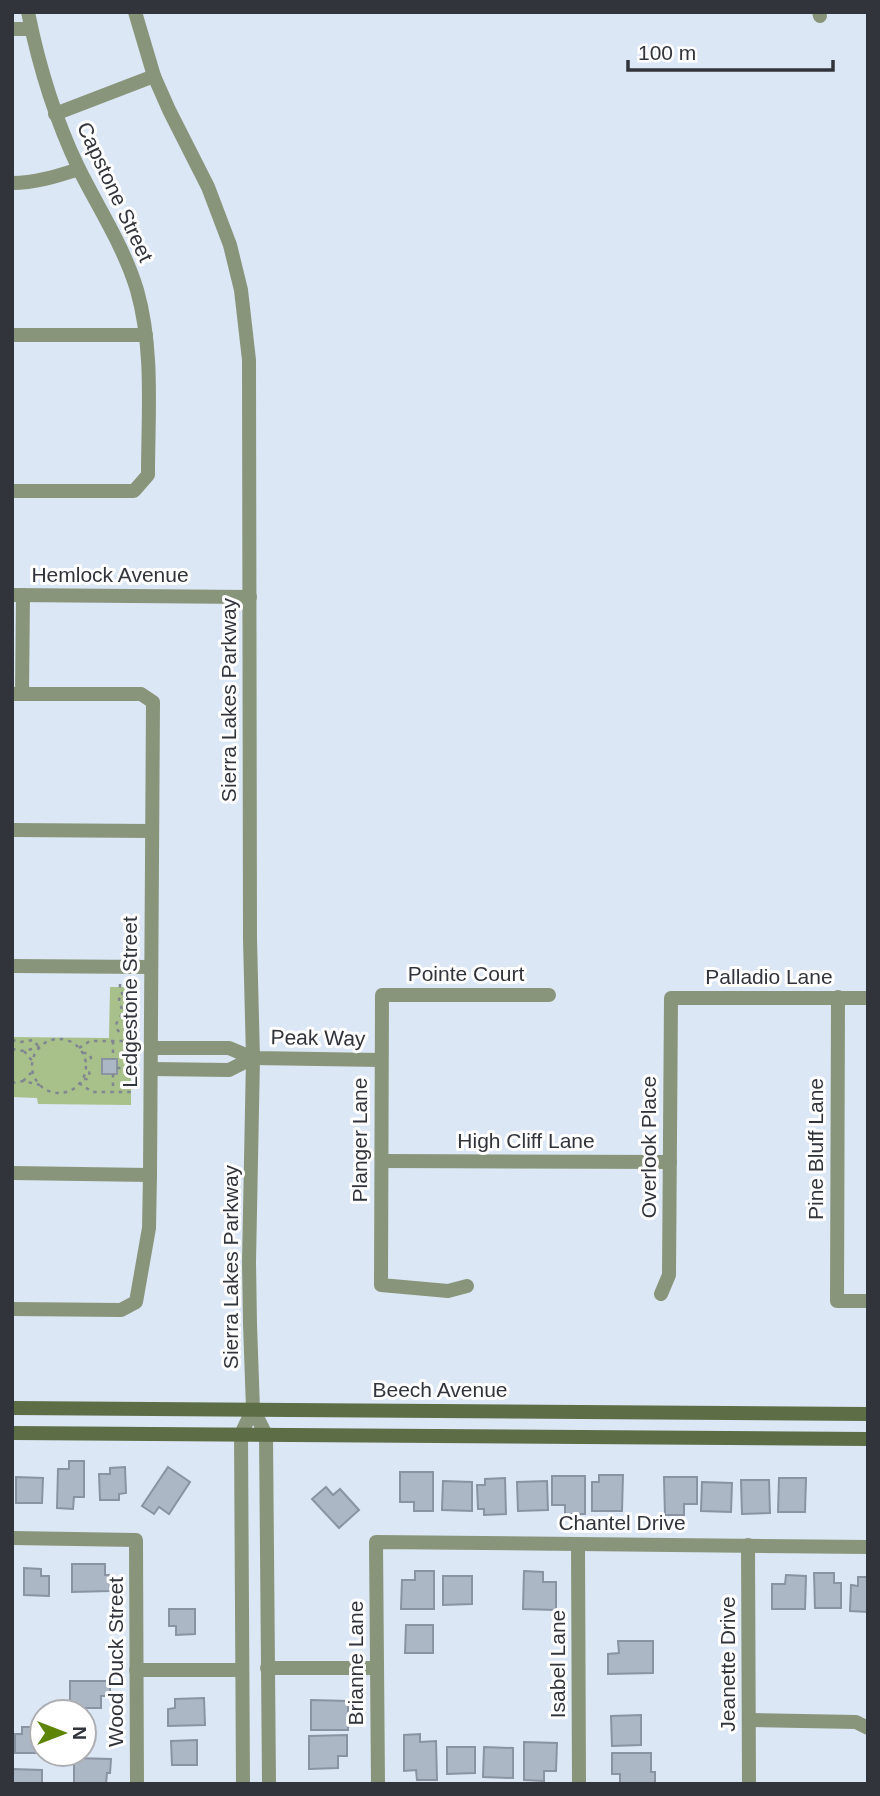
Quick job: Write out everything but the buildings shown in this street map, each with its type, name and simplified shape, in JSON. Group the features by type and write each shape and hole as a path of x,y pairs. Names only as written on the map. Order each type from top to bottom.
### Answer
{"main road":[{"name":"Beech Avenue","path":"12,1408 868,1414"},
{"path":"12,1433 868,1439"}],"street":[{"name":"Capstone Street","path":"12,491 134,491 148,475 149,359 137,289 119,244 79,169 55,114 41,70 28,12"},
{"name":"Sierra Lakes Parkway","path":"135,12 155,76 208,187 230,245 241,290 249,360 250,939 253,1058 249,1262 253,1409 266,1435 268,1784"},
{"path":"12,29 31,29"},
{"path":"55,114 155,76"},
{"path":"12,183 51,178 79,169"},
{"path":"12,335 146,335"},
{"path":"17,694 18,595"},
{"name":"Hemlock Avenue","path":"18,595 250,597"},
{"name":"Ledgestone Street","path":"12,1309 121,1310 136,1302 149,1228 151,1069 153,702 141,694 17,694"},
{"path":"12,830 152,831"},
{"path":"12,966 151,967"},
{"name":"Pointe Court","path":"382,995 549,995"},
{"name":"Planger Lane","path":"382,995 381,1285 449,1291 467,1286"},
{"name":"Palladio Lane","path":"671,998 868,998"},
{"name":"Overlook Place","path":"661,1294 669,1275 671,998"},
{"name":"Pine Bluff Lane","path":"838,998 836,1301 868,1301"},
{"name":"Peak Way","path":"151,1048 229,1048 253,1058 381,1060"},
{"name":"Peak Way","path":"151,1069 229,1070 253,1058"},
{"name":"High Cliff Lane","path":"382,1161 670,1162"},
{"path":"12,1173 150,1175"},
{"name":"Sierra Lakes Parkway","path":"243,1784 241,1434 253,1409"},
{"name":"Wood Duck Street","path":"12,1538 136,1540 137,1784"},
{"name":"Chantel Drive","path":"376,1542 868,1547"},
{"name":"Brianne Lane","path":"376,1542 378,1784"},
{"name":"Isabel Lane","path":"578,1545 579,1784"},
{"name":"Jeanette Drive","path":"748,1545 749,1784"},
{"path":"267,1668 377,1668"},
{"path":"136,1670 242,1670"},
{"path":"749,1720 856,1722 868,1728"}],"path":[{"path":"120,984 123,995 135,999"},
{"path":"123,995 119,999 122,1012 116,1026 119,1033 127,1034"},
{"path":"12,1049 24,1051 55,1039 64,1039 79,1048 85,1062 82,1079 75,1088 66,1092 57,1093 41,1085 23,1081 12,1083"},
{"path":"12,1040 33,1040 39,1047"},
{"path":"79,1048 90,1041 127,1041"},
{"path":"113,1041 113,1059"},
{"path":"39,1047 35,1054 33,1071 41,1085"},
{"path":"24,1051 33,1062"},
{"path":"117,1068 134,1068"},
{"path":"23,1081 33,1071"},
{"path":"113,1074 113,1092"},
{"path":"79,1083 92,1092 134,1093"}],"green space":[{"path":"110,987 126,987 132,995 132,1016 124,1016 124,1056 131,1056 131,1105 38,1104 37,1098 12,1097 12,1037 109,1038"}]}
